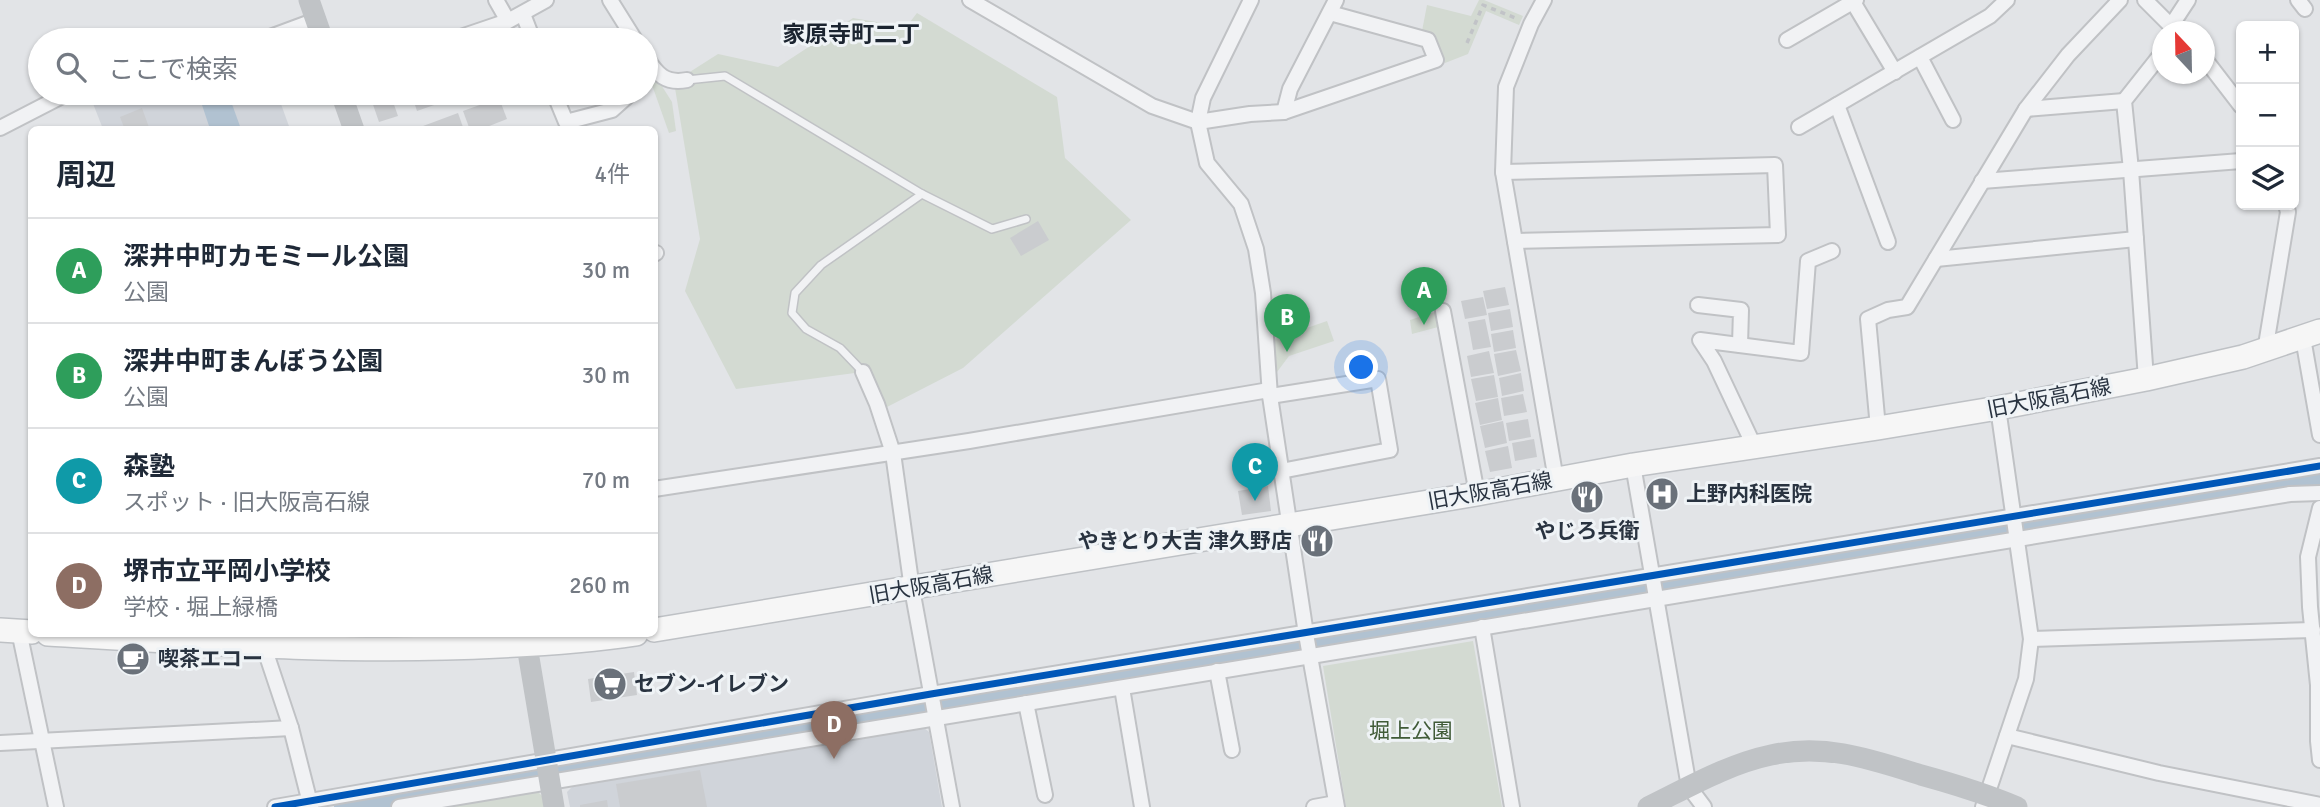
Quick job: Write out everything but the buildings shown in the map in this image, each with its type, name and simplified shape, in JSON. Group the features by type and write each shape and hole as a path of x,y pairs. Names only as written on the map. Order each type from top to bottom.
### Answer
{"main road":[{"name":"旧大阪高石線","path":"658,630 1633,466 1998,408 2146,379 2265,351 2312,334"},
{"path":"98,637 264,647 433,650 526,639 614,637"}],"street":[{"path":"309,0 318,28"},
{"path":"496,0 509,21"},
{"path":"488,28 509,21 546,0"},
{"path":"610,0 628,28"},
{"path":"970,0 1152,106 1198,122 1250,114 1284,113 1436,60 1429,40 1333,6 1290,89 1284,113"},
{"path":"1251,0 1203,98 1198,122 1207,163 1241,204 1256,249 1263,293 1269,393 1306,634 1336,805 1314,807"},
{"path":"1544,0 1531,24 1506,87 1503,172 1556,480"},
{"path":"1799,127 1990,16 2007,0"},
{"path":"1878,429 1868,320 1888,310 1907,307 2026,108 2068,55 2120,0"},
{"path":"2145,0 2166,21"},
{"path":"2178,21 2188,0"},
{"path":"1787,40 1854,1 1895,72"},
{"path":"523,14 528,28"},
{"path":"1920,57 1954,120"},
{"path":"2146,379 2124,101 2152,66"},
{"path":"2215,72 2236,100"},
{"path":"658,77 674,82 687,80"},
{"path":"2026,108 2124,101"},
{"path":"0,128 45,105"},
{"path":"346,105 353,126"},
{"path":"559,105 565,122 612,110 618,105"},
{"path":"1838,105 1888,242"},
{"path":"1982,181 2236,161"},
{"path":"1503,172 1775,165 1778,235 1515,240"},
{"path":"2265,351 2287,210"},
{"path":"1936,259 2136,239"},
{"path":"1755,448 1714,361 1700,340 1801,353 1808,261 1832,251"},
{"path":"1698,304 1741,310 1740,345"},
{"path":"1443,311 1477,494"},
{"path":"2312,334 2320,435"},
{"path":"863,372 893,453 912,589 951,807"},
{"path":"658,488 1269,393 1378,379 1390,450 1281,471"},
{"path":"1986,801 2026,679 2031,639 1998,408"},
{"path":"1633,466 1689,787 1704,807"},
{"path":"275,807 548,771 934,706 1306,634 2320,466"},
{"path":"399,807 548,771 934,706 1026,703 2290,494 2320,492"},
{"path":"2320,508 2308,557 2309,607 2318,685 2320,753"},
{"path":"1482,627 1512,807"},
{"path":"2031,639 2313,630"},
{"path":"17,631 56,807"},
{"path":"526,639 554,807"},
{"path":"264,647 291,728 310,803"},
{"path":"1217,671 1232,750"},
{"path":"1122,688 1142,807"},
{"path":"1026,703 1045,795"},
{"path":"0,743 291,728"},
{"path":"2007,736 2159,773 2320,805"},
{"path":"1648,807 1741,764 1797,750 1826,750 1851,754 1986,801 2017,807"}],"lane":[{"path":"687,80 725,76 922,194 992,229 1026,219"},
{"path":"863,372 841,348 806,329 792,313 795,293 821,265 922,194"}],"path":[{"path":"1467,43 1482,5 1531,24"}],"shaded area":[{"path":"94,105 281,105 289,126 102,126"},
{"path":"923,727 929,732 942,807 570,807 567,792 572,787"}],"green space":[{"path":"1479,0 1523,16 1519,25 1486,11 1468,54 1445,63 1435,34 1422,31 1427,5 1471,16"},
{"path":"917,13 1057,97 1065,158 1131,220 963,368 887,407 862,372 736,389 685,291 700,239 674,82 718,54 778,67 853,18 906,27"},
{"path":"658,80 672,102 676,131 669,133 658,102"},
{"path":"1435,312 1438,327 1412,334 1410,320"},
{"path":"1327,321 1334,341 1289,356 1274,376 1272,340"},
{"name":"堀上公園","path":"1473,641 1502,807 1346,807 1323,666"},
{"path":"536,790 542,796 544,807 439,807"}],"water":[{"path":"202,105 232,105 240,126 209,126"}],"waterway":[{"path":"350,807 697,743 1680,584 2313,477 2320,478"}],"cycle path":[{"path":"275,807 931,694 2320,466"}],"place":[{"name":"深井中町カモミール公園","path":"1424,325"},
{"name":"深井中町まんぼう公園","path":"1287,352"},
{"name":"上野内科医院","path":"1662,494"},
{"name":"やじろ兵衛","path":"1587,497"},
{"name":"森塾","path":"1255,501"},
{"name":"やきとり大吉 津久野店","path":"1317,541"},
{"name":"喫茶エコー","path":"133,659"},
{"name":"セブン-イレブン","path":"610,684"},
{"name":"堺市立平岡小学校","path":"834,759"}],"district":[{"name":"家原寺町二丁","path":"851,34"}]}
